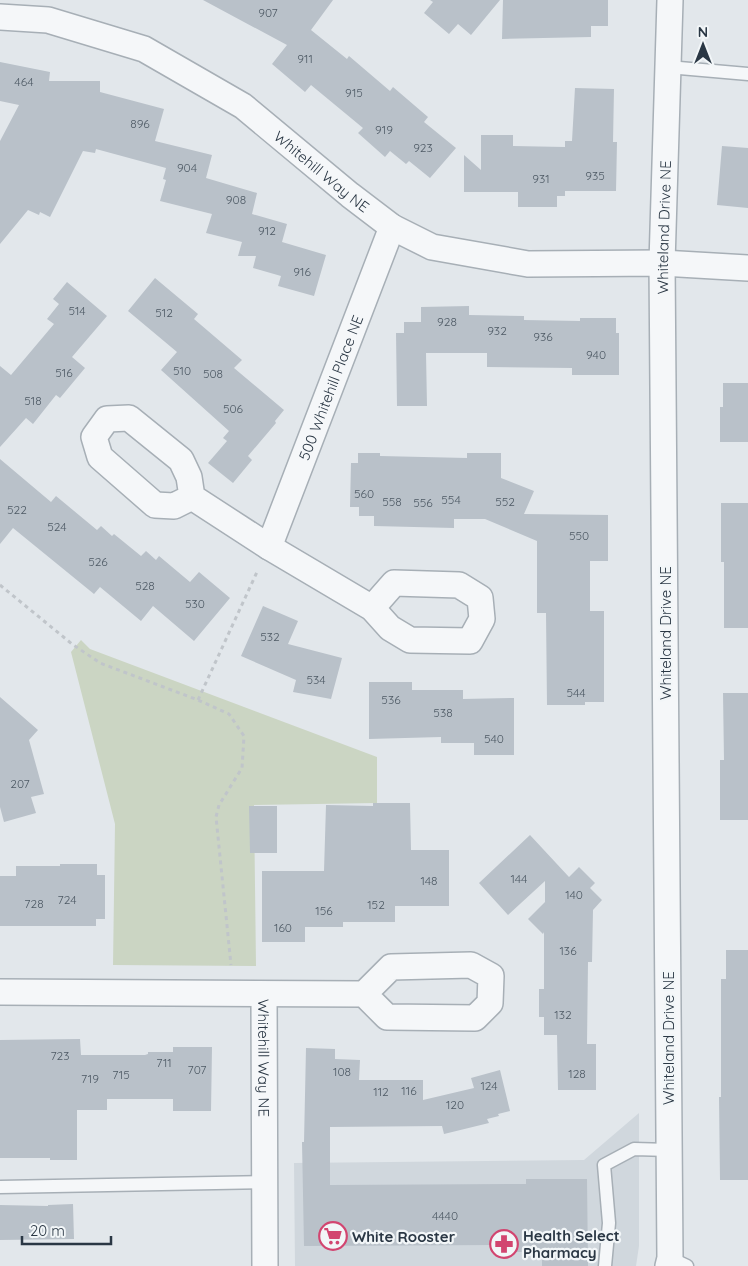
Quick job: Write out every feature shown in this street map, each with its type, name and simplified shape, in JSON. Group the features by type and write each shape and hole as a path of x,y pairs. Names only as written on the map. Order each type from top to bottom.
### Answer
{"street":[{"name":"Whiteland Drive NE","path":"670,0 662,263 669,1150 675,1263"},
{"name":"Whitehill Way NE","path":"0,17 48,20 144,49 243,106 350,195 392,227 432,247 528,264 662,263 748,268"},
{"name":"500 Whitehill Place NE","path":"269,547 392,227"},
{"path":"192,497 269,547 372,608"},
{"name":"Whitehill Way NE","path":"0,992 264,994 265,1266"},
{"path":"264,994 364,994"}],"lane":[{"path":"668,67 748,74"},
{"path":"605,1266 609,1223 604,1165 634,1149 669,1150"},
{"path":"0,1187 265,1182"}],"path":[{"path":"198,700 269,547"},
{"path":"0,585 72,644 100,663 198,700 229,714 244,736 242,768 219,806 216,817 231,965 231,994"}],"shaded area":[{"path":"639,1113 639,1246 636,1266 295,1266 294,1163 584,1160"}],"green space":[{"path":"81,640 90,649 377,757 377,803 254,805 256,966 113,965 115,824 71,652"}],"building":[{"path":"203,0 333,0 311,30 347,59 349,56 390,91 393,87 428,117 424,122 456,148 430,178 409,161 406,164 390,151 385,157 358,133 363,128 311,85 305,92 272,64 287,45"},
{"path":"430,0 500,0 471,35 458,24 449,34 424,13 433,2"},
{"path":"503,0 608,0 608,26 591,26 591,37 502,39"},
{"path":"0,62 50,72 49,81 100,81 100,92 164,109 155,141 212,155 206,178 257,193 252,214 287,224 282,242 326,255 314,296 278,286 281,276 253,268 256,256 238,256 242,242 206,233 212,214 160,201 166,180 163,179 166,168 96,149 95,153 83,151 50,217 40,212 39,215 28,210 0,244 0,141 19,105 0,101"},
{"path":"575,88 614,89 613,142 617,142 616,191 565,191 565,196 557,196 557,207 518,207 518,192 464,192 464,155 481,170 481,135 513,135 513,146 565,147 565,141 572,141"},
{"path":"722,146 748,148 748,208 717,205"},
{"path":"155,278 198,314 194,319 242,360 234,368 284,410 275,421 276,423 248,456 252,460 233,483 208,463 227,441 223,438 229,431 161,370 177,352 128,311"},
{"path":"67,282 107,316 72,357 85,368 60,398 56,395 33,424 26,418 0,447 0,366 11,375 54,324 47,319 59,304 53,299"},
{"path":"469,306 469,315 524,316 524,320 580,321 580,318 616,318 616,333 619,333 619,375 572,375 572,368 487,367 487,353 426,353 427,406 397,406 396,333 404,333 404,322 421,322 421,307"},
{"path":"723,383 748,383 748,442 720,442 720,407 723,407"},
{"path":"358,453 380,453 380,456 467,458 467,453 501,453 501,478 534,491 524,514 608,515 608,561 590,561 590,611 604,611 604,702 585,702 585,705 547,705 546,613 537,613 537,541 485,519 454,519 454,528 374,526 374,516 359,516 359,507 350,507 351,463 358,463"},
{"path":"0,459 51,502 56,496 97,530 101,526 141,556 146,551 156,560 159,556 190,582 199,572 230,598 194,641 153,606 141,621 100,587 94,594 13,528 0,544"},
{"path":"721,503 748,503 748,628 724,628 724,562 721,562"},
{"path":"263,606 298,621 288,644 342,658 331,699 293,692 296,680 241,656"},
{"path":"369,682 412,682 412,690 463,690 463,699 514,698 514,755 474,755 474,743 441,743 441,737 369,739"},
{"path":"723,693 748,693 748,820 720,820 720,760 724,760"},
{"path":"0,697 38,730 29,740 44,794 31,797 36,813 4,822 0,807"},
{"path":"373,803 410,803 411,850 449,850 449,906 395,906 395,922 343,922 343,927 305,927 305,942 262,942 262,871 324,871 326,805 373,806"},
{"path":"249,806 277,806 277,853 250,853"},
{"path":"530,835 569,877 579,867 595,883 590,888 602,900 593,910 592,962 588,962 587,1044 596,1044 596,1090 558,1090 557,1035 544,1035 544,1017 539,1017 539,989 544,989 544,932 543,934 528,919 545,902 545,881 508,915 479,883"},
{"path":"60,864 97,864 97,875 105,875 105,919 96,919 96,926 0,926 0,876 16,876 16,866 60,866"},
{"path":"726,950 748,950 748,1180 720,1180 721,979 726,979"},
{"path":"80,1039 81,1055 145,1055 148,1052 173,1052 173,1047 212,1047 211,1111 173,1111 173,1099 107,1099 107,1110 77,1110 77,1160 0,1158 0,1040"},
{"path":"306,1048 335,1049 335,1059 360,1060 359,1080 423,1080 423,1100 474,1088 471,1078 500,1070 510,1111 487,1119 489,1123 444,1134 442,1126 330,1127 330,1185 526,1184 526,1179 587,1179 588,1266 542,1266 542,1252 497,1252 497,1245 304,1246 302,1142 304,1142"},
{"path":"73,1204 74,1239 0,1240 0,1205 48,1206"}],"place":[{"name":"White Rooster","path":"333,1236"},
{"name":"Health Select Pharmacy","path":"504,1244"}]}
